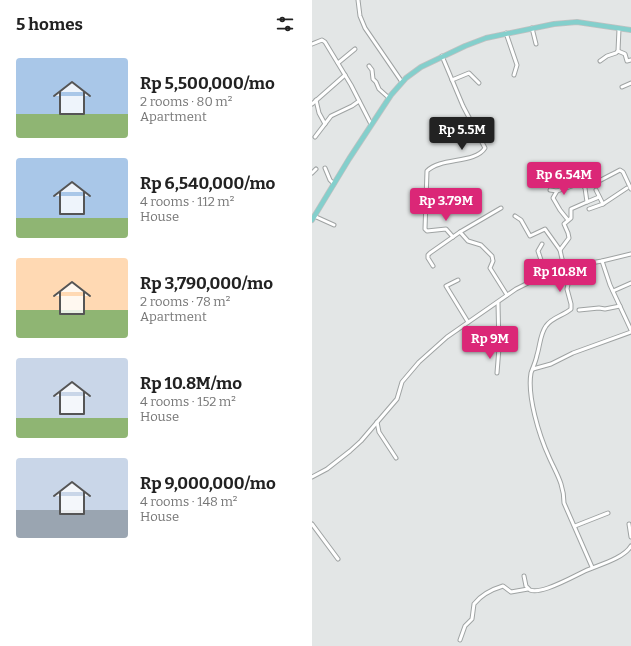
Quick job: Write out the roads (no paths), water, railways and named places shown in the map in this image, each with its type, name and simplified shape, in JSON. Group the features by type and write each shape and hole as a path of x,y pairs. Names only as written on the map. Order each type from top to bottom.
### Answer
{"main road":[{"path":"314,215 389,98 402,82 421,67 442,56 486,38 532,28 577,22 631,30"}],"street":[{"path":"358,0 360,16 364,28 402,82"},
{"path":"532,28 536,44"},
{"path":"618,51 619,29"},
{"path":"506,33 517,65 514,75"},
{"path":"312,44 322,40 325,41 371,124"},
{"path":"338,63 355,49"},
{"path":"600,61 618,51 624,53 627,61 631,60"},
{"path":"442,56 463,106 485,148 482,152 476,155 437,165 427,171 426,229 427,231 446,229 453,237"},
{"path":"369,66 372,70 373,79 379,89 389,98"},
{"path":"452,80 468,73 471,74 479,83"},
{"path":"312,104 345,75"},
{"path":"622,87 631,83"},
{"path":"316,100 319,114 324,124"},
{"path":"315,137 324,124 333,115 359,101"},
{"path":"325,168 330,180 334,184"},
{"path":"312,173 316,169"},
{"path":"550,190 557,191 577,184 582,184 591,179 599,181 620,170 623,172 629,188 603,204 589,209"},
{"path":"582,184 585,190 587,202"},
{"path":"596,190 603,204"},
{"path":"557,191 553,198 568,220"},
{"path":"560,250 569,238 564,224 572,216 571,211 573,208 599,197"},
{"path":"433,266 428,258 428,255 460,232 501,208"},
{"path":"314,215 334,225"},
{"path":"514,216 521,220 530,236 543,228 545,229 560,250 562,259 567,267"},
{"path":"460,232 467,240 481,245 492,256 493,261 490,268 507,295"},
{"path":"542,244 538,251 546,275"},
{"path":"312,477 327,469 361,441 398,397 402,382 408,374 434,348 468,322 532,280 567,267 631,254"},
{"path":"533,369 551,364 581,350 631,331 613,291 602,261"},
{"path":"572,266 567,290 571,309 552,319 544,328 531,374 531,386 534,413 548,456 564,491 564,503 592,567"},
{"path":"458,280 446,286 468,322"},
{"path":"613,291 631,283"},
{"path":"497,374 499,348 498,303"},
{"path":"579,310 598,308 605,309 620,306"},
{"path":"376,422 379,432 396,458"},
{"path":"575,526 608,513"},
{"path":"312,524 338,559"},
{"path":"629,524 631,537"},
{"path":"460,640 465,626 474,615 472,608 474,604 490,591 503,586 511,592 528,589 532,591 549,588 592,567 613,560 628,550 631,546"},
{"path":"524,576 528,589"}]}
